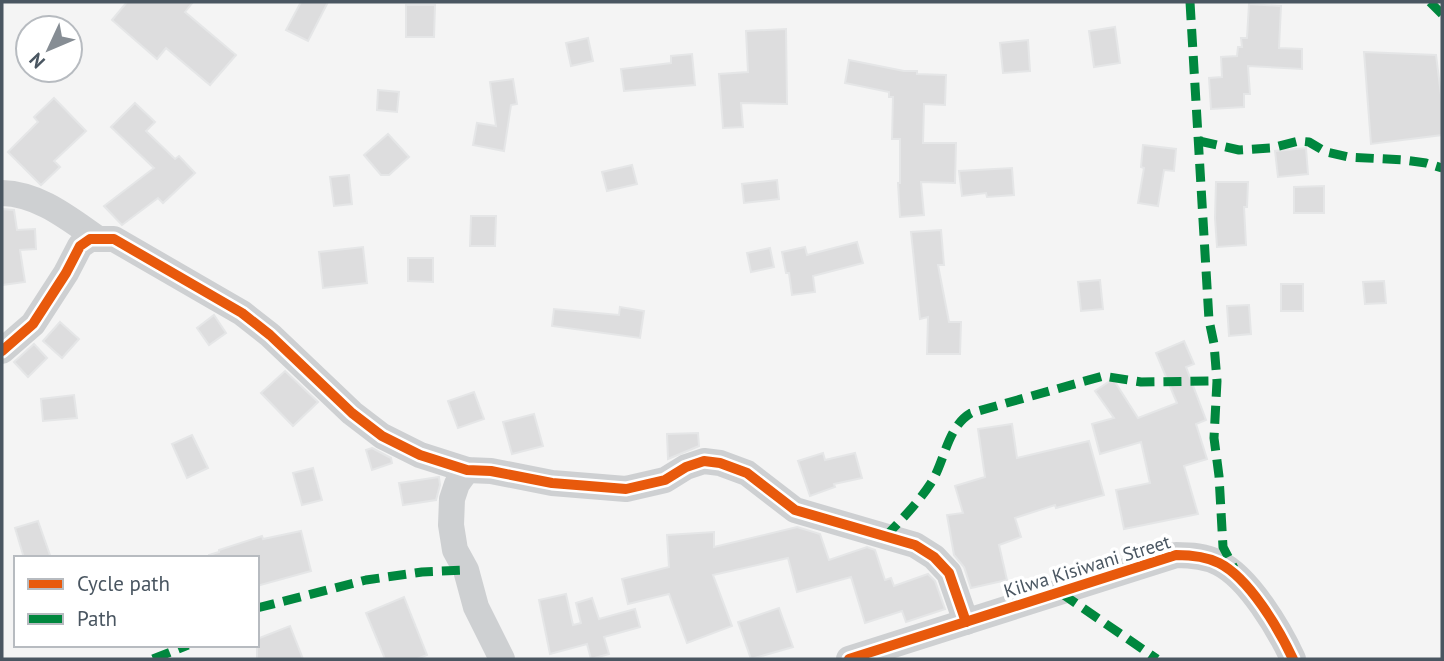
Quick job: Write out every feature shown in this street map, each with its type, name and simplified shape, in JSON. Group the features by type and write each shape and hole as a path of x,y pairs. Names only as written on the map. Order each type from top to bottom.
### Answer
{"street":[{"path":"2,193 29,197 50,206 97,238"},
{"path":"2,351 33,324 80,246 90,239 114,239 242,313 270,335 352,413 382,436 421,455 467,470 491,471 552,483 626,489 665,480 686,467 705,461 720,463 747,473 795,510 915,545 934,557 949,573 966,622"},
{"path":"467,470 457,484 452,499 454,550 466,570 476,607 502,659"},
{"name":"Kilwa Kisiwani Street","path":"849,659 1176,555 1196,555 1221,564 1248,587 1280,634 1293,659"}],"building":[{"path":"127,2 193,2 185,12 236,55 210,85 166,48 157,59 112,20"},
{"path":"301,2 328,2 308,41 286,30"},
{"path":"1249,4 1281,6 1279,48 1302,49 1302,69 1248,66 1250,94 1244,94 1244,107 1211,109 1209,78 1222,77 1221,57 1237,56 1238,47 1242,47 1241,38 1247,38"},
{"path":"406,5 435,5 434,37 406,37"},
{"path":"1115,27 1120,63 1094,67 1089,31"},
{"path":"786,29 787,104 741,103 743,127 723,128 719,74 748,72 746,31"},
{"path":"588,38 593,61 571,66 566,43"},
{"path":"1028,40 1030,71 1003,73 1000,43"},
{"path":"1364,52 1436,55 1442,103 1442,135 1371,144"},
{"path":"692,54 695,85 624,91 621,69 671,63 671,56"},
{"path":"849,60 917,71 917,74 946,75 945,105 924,104 923,143 956,143 955,183 921,182 924,215 900,217 900,139 892,139 893,97 889,97 889,92 845,83"},
{"path":"513,79 517,104 511,105 504,151 473,145 477,123 496,126 490,82"},
{"path":"378,90 399,92 397,112 377,110"},
{"path":"54,98 86,131 54,161 60,167 41,185 8,152 38,122 34,117"},
{"path":"135,103 155,122 146,131 175,159 179,156 195,173 163,203 158,198 122,225 104,206 154,168 111,127"},
{"path":"388,134 409,157 389,175 381,175 364,155"},
{"path":"1143,145 1176,149 1174,171 1164,170 1158,206 1138,203 1144,168 1141,167"},
{"path":"1306,148 1308,174 1278,177 1275,151"},
{"path":"632,165 637,184 607,191 602,172"},
{"path":"1012,168 1014,195 987,197 986,193 962,196 959,171"},
{"path":"349,175 352,204 334,206 330,177"},
{"path":"777,180 779,199 744,203 742,184"},
{"path":"1216,182 1248,182 1247,207 1244,207 1246,245 1217,247"},
{"path":"1324,186 1324,213 1294,213 1294,187"},
{"path":"2,209 14,210 17,230 35,229 36,249 20,250 25,282 2,285"},
{"path":"471,216 496,216 495,246 470,246"},
{"path":"941,230 944,265 938,265 949,322 961,322 960,354 927,354 928,317 920,319 911,232"},
{"path":"857,242 863,263 813,276 815,292 792,295 782,252 805,247 807,255"},
{"path":"363,247 367,283 323,288 319,252"},
{"path":"770,248 774,267 751,272 747,253"},
{"path":"408,258 433,258 433,282 408,281"},
{"path":"1100,280 1103,309 1081,311 1078,282"},
{"path":"1384,281 1386,303 1365,304 1363,282"},
{"path":"1281,284 1303,284 1303,311 1281,311"},
{"path":"1249,305 1251,334 1229,336 1227,306"},
{"path":"620,307 644,311 640,338 552,326 554,309 619,315"},
{"path":"214,315 226,333 209,345 197,328"},
{"path":"60,322 79,339 62,358 43,341"},
{"path":"1184,341 1194,364 1186,367 1206,420 1196,424 1207,459 1184,466 1198,514 1124,529 1116,490 1150,483 1141,442 1100,454 1092,424 1114,418 1095,391 1113,379 1138,418 1177,403 1156,353"},
{"path":"34,344 47,358 28,377 14,362"},
{"path":"285,371 318,402 293,426 261,393"},
{"path":"474,392 484,419 458,428 448,401"},
{"path":"74,395 77,418 43,421 41,399"},
{"path":"534,414 543,446 512,454 503,422"},
{"path":"1012,424 1017,458 1089,441 1104,495 1056,508 1055,505 1015,518 1021,537 999,545 1007,580 971,588 964,567 954,555 947,515 963,513 955,486 985,477 978,429"},
{"path":"698,433 699,446 668,459 667,434"},
{"path":"192,435 208,468 187,478 172,444"},
{"path":"372,448 391,458 392,463 372,470 366,450"},
{"path":"823,453 825,460 855,453 862,478 834,484 835,487 810,496 798,461"},
{"path":"313,468 322,500 302,505 293,473"},
{"path":"439,477 436,500 403,505 399,483"},
{"path":"38,521 50,556 23,556 15,528"},
{"path":"797,527 820,534 829,560 867,547 875,550 885,580 891,578 894,586 928,574 935,581 945,609 906,622 902,611 865,623 851,577 797,592 788,558 713,575 732,626 687,643 669,594 628,604 622,579 669,567 667,535 714,532 714,547"},
{"path":"301,531 311,571 259,585 259,556 209,556 262,536 263,539"},
{"path":"566,594 573,625 581,623 576,603 592,598 599,619 635,609 640,627 604,637 609,654 591,659 587,644 550,654 539,600"},
{"path":"404,597 427,655 417,659 385,659 366,613"},
{"path":"779,608 793,647 751,659 738,622"},
{"path":"290,626 303,659 257,659 259,638"}],"marked path":[{"path":"1190,2 1209,320 1217,381 1214,438 1223,547 1234,568"},
{"path":"1430,2 1442,14"},
{"path":"1199,141 1239,150 1271,148 1299,141 1309,142 1326,152 1348,157 1404,160 1442,168"},
{"path":"885,537 926,490 936,474 951,436 971,413 1103,376 1141,382 1217,381"},
{"path":"259,607 366,580 422,572 466,570"},
{"path":"1061,593 1157,659"},
{"path":"153,659 183,647"}],"cycle path":[{"path":"2,351 33,324 80,246 90,239 114,239 242,313 270,335 352,413 382,436 420,455 467,470 491,471 552,483 626,489 665,480 686,467 704,461 720,463 747,473 795,510 915,545 934,557 949,573 966,622"},
{"path":"849,659 1176,555 1208,559 1230,570 1262,605 1293,659"}]}
